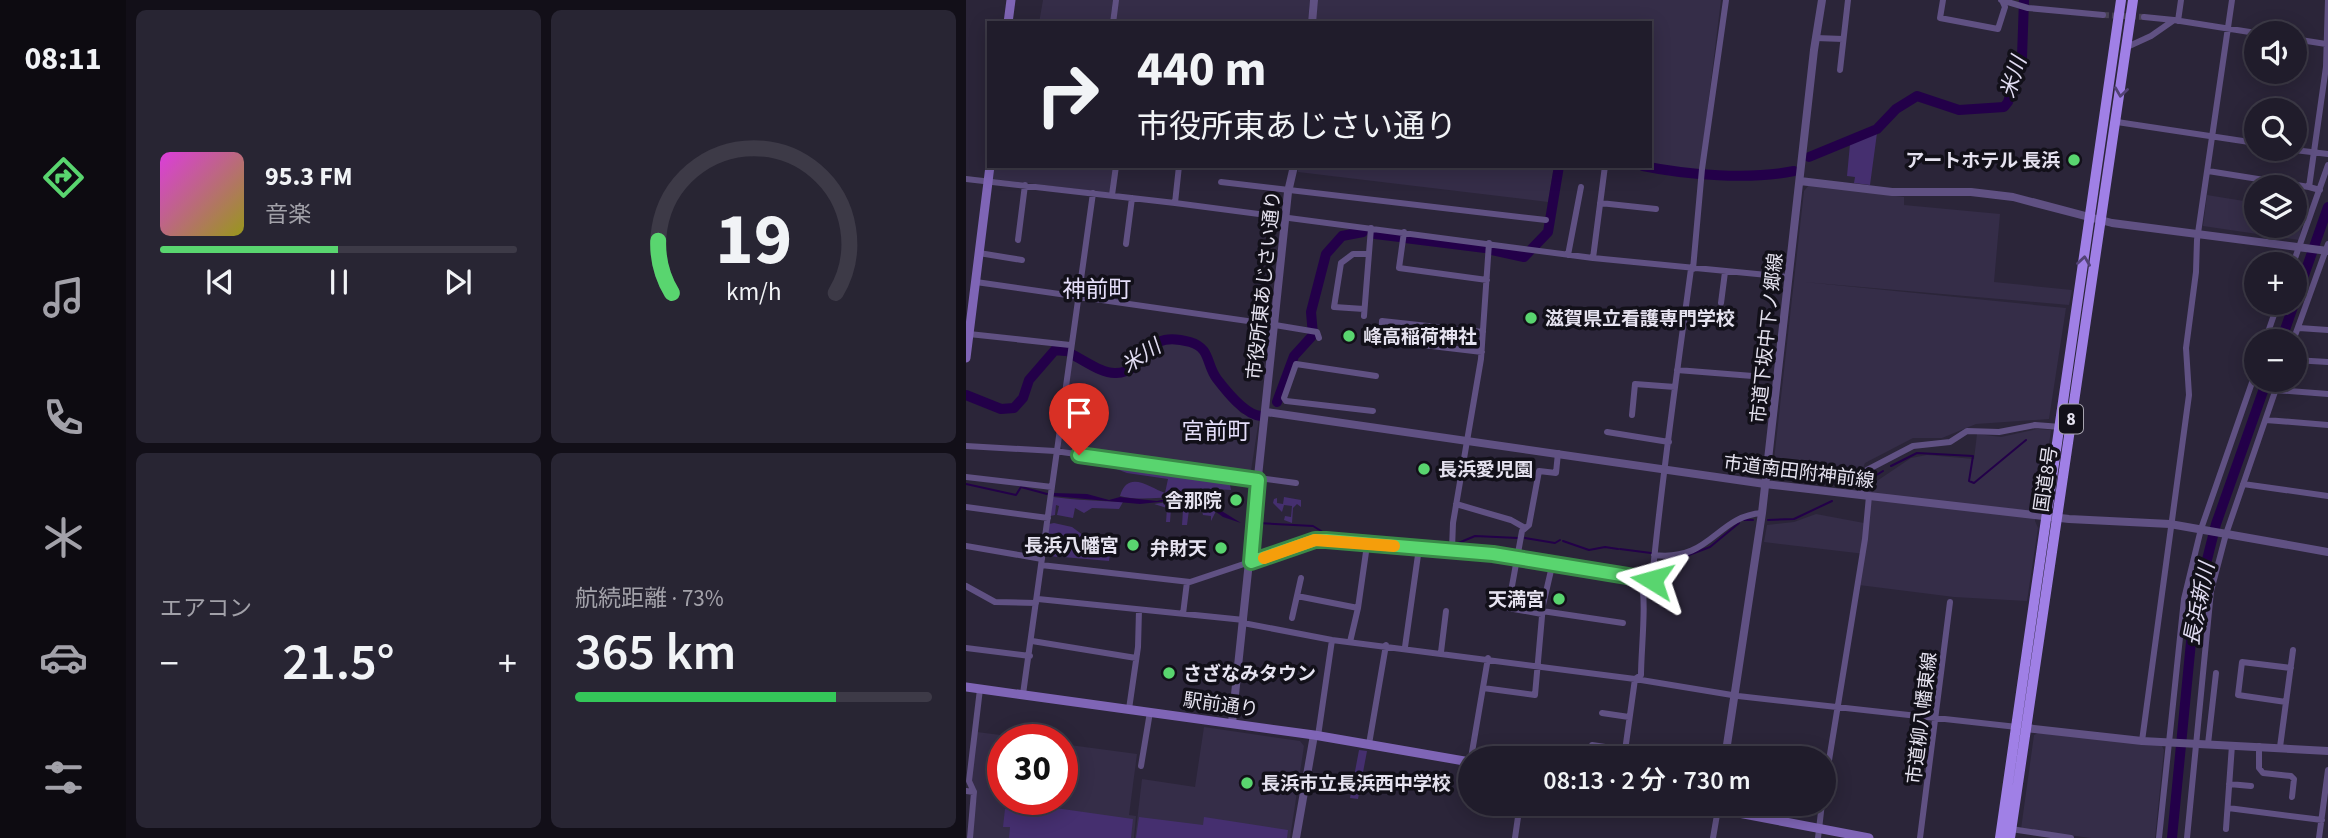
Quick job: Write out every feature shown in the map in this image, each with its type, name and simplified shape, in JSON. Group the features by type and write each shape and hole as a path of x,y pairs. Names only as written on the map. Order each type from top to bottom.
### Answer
{"highway":[{"name":"国道8号","path":"2052,517 2060,428 2121,0"},
{"name":"国道8号","path":"2010,834 2021,728 2052,517 2117,122 2133,0"},
{"name":"国道8号","path":"2000,838 2021,728"}],"main road":[{"path":"1008,21 1011,0"},
{"path":"966,358 972,284 979,253 990,168"},
{"name":"駅前通り","path":"966,687 1232,723 1458,759"},
{"path":"1755,816 1818,833 1869,838"}],"street":[{"path":"1113,21 1116,0"},
{"path":"1312,21 1314,0"},
{"path":"966,547 1042,562 1187,582 1315,540 1452,549 1641,581 1652,580 1657,510 1669,442 1726,0"},
{"path":"1822,0 1816,38 1843,39"},
{"path":"1840,70 1849,0"},
{"path":"1943,0 1940,18 1998,30 2005,7 2001,0"},
{"path":"2001,0 2022,6 2104,15"},
{"path":"2127,47 2176,20 2181,0"},
{"path":"2142,741 2169,561 2170,524 2181,468 2189,395 2186,348 2232,0"},
{"path":"2309,187 2315,154 2328,0"},
{"path":"2144,17 2244,31"},
{"name":"市道下坂中下ノ郷線","path":"1728,746 1762,513 1816,38"},
{"path":"2307,41 2326,44"},
{"path":"2117,122 2244,142"},
{"path":"2307,153 2328,154"},
{"path":"2299,252 2328,166"},
{"path":"1112,195 1116,168"},
{"path":"1175,203 1179,168"},
{"name":"市役所東あじさい通り","path":"1232,723 1258,479 1270,413 1275,325 1288,192 1294,168"},
{"path":"1593,258 1605,168"},
{"path":"2208,171 2320,190"},
{"path":"966,179 1112,195 1593,258 1788,277"},
{"path":"1800,181 1892,192 1970,192 2013,197 2101,220 2301,248 2326,249 2299,328 2328,330"},
{"path":"1221,182 1288,192 1546,220"},
{"path":"1018,240 1025,185"},
{"path":"1568,255 1581,187"},
{"path":"1023,694 1093,193"},
{"path":"1126,244 1132,198"},
{"path":"1600,203 1656,209"},
{"path":"1368,254 1353,254 1341,263 1334,307 1364,313 1371,228"},
{"path":"1404,232 1399,268 1487,280"},
{"path":"1452,549 1482,352 1489,243"},
{"path":"979,253 1022,260"},
{"path":"1721,303 1725,272"},
{"path":"972,284 1275,325 1315,333"},
{"path":"1482,352 1381,340 1379,326 1382,321 1483,332"},
{"path":"969,334 1070,345"},
{"path":"2307,361 2328,362"},
{"path":"1364,427 1370,411 1284,400 1296,364 1376,376"},
{"path":"1677,370 1778,378"},
{"path":"1632,415 1635,384 1675,387"},
{"path":"2159,838 2166,743 2184,599 2201,529 2249,392"},
{"path":"2186,838 2211,592 2226,534 2274,392"},
{"path":"2302,392 2328,394"},
{"path":"1324,421 1328,405"},
{"path":"1258,479 1270,413"},
{"name":"市道南田附神前線","path":"1270,413 1765,484 2052,517 2170,524 2328,552"},
{"path":"2266,420 2328,425"},
{"path":"1830,746 1865,539 1867,470 1913,446 1950,442 1967,431 2000,432 2035,425 2060,428"},
{"path":"1607,432 1669,442"},
{"path":"966,446 1055,451 1296,482"},
{"path":"1558,453 1556,473 1539,471 1531,518 1525,528 1517,559 1508,608 1623,623"},
{"path":"966,477 1052,487"},
{"path":"2243,484 2328,496"},
{"path":"1457,504 1511,520 1525,528"},
{"path":"966,507 1048,518"},
{"path":"1654,555 1675,558 1692,552 1710,542 1735,519 1762,513"},
{"path":"1350,642 1367,545"},
{"path":"1405,647 1419,548"},
{"path":"1483,688 1535,695 1542,613 1552,566"},
{"path":"1292,618 1301,578"},
{"path":"1625,746 1635,679 1641,675 1641,625 1645,598 1641,581"},
{"path":"1183,614 1187,582"},
{"path":"966,586 995,602 1037,601 1244,621 1332,640 1538,664 1734,695 1837,708 2142,741 2328,751"},
{"path":"1297,596 1358,608"},
{"name":"市道柳八幡東線","path":"1920,838 1950,602"},
{"path":"1129,709 1139,610"},
{"path":"1441,652 1446,611"},
{"path":"1296,838 1332,640"},
{"path":"1032,641 1136,659"},
{"path":"1369,744 1386,645"},
{"path":"966,648 1030,656"},
{"path":"2280,747 2293,650"},
{"path":"1473,746 1488,658"},
{"path":"2286,702 2238,695 2242,662 2291,668"},
{"path":"2208,744 2216,673"},
{"path":"969,836 969,781 980,689"},
{"path":"1141,766 1150,712"},
{"path":"1602,713 1629,717"},
{"path":"1592,745 1599,746"},
{"path":"2226,830 2232,745"},
{"path":"2259,746 2259,768 2263,773 2291,776 2294,779 2292,797"},
{"path":"2319,838 2328,772"},
{"path":"2229,784 2251,786"},
{"path":"2228,808 2322,820"},
{"path":"1515,838 1518,816"},
{"path":"1713,838 1716,816"},
{"path":"2010,834 2071,838"}],"shaded area":[{"path":"1043,0 1113,0 1110,21 1039,21"},
{"path":"1118,0 1310,0 1308,21 1115,21"},
{"path":"1318,0 1721,0 1700,170 1652,165 1652,21 1315,21"},
{"path":"1877,133 1870,185 1854,183 1855,177 1847,176 1850,144"},
{"path":"994,168 1114,168 1111,193 993,179"},
{"path":"1298,168 1554,168 1548,202 1298,172"},
{"path":"1809,185 1904,197 1904,205 2000,214 1994,282 2072,290 2069,305 1804,282 2066,308 2049,419 1976,424 1942,438 1913,438 1865,463 1858,480 1848,485 1779,476 1773,469 1804,191"},
{"path":"2207,195 2244,201 2244,232 2203,226"},
{"path":"1162,341 1189,343 1201,349 1212,380 1241,413 1259,419 1250,477 1062,449 1059,443 1071,357 1107,376 1117,376 1139,365"},
{"path":"2037,429 2051,430 2041,501 2036,507 2035,521 2038,528 2027,601 1954,597 1859,585 1865,554 1764,542 1767,525 1794,522 1816,514 1864,523 1868,487 1911,458 1927,455 1974,459 1977,434 2001,437"},
{"path":"1109,461 1229,480 1231,490 1215,489 1212,503 1190,497 1143,499 1120,496 1128,483 1134,482 1165,493 1168,479 1127,473 1111,467"},
{"path":"1053,493 1087,494 1109,500 1120,497 1157,501 1176,497 1204,500 1241,523 1223,517 1204,503 1177,500 1140,504 1053,496"},
{"path":"1053,497 1123,502 1119,509 1092,508 1084,513 1075,508 1073,518 1057,515 1059,506 1056,505 1055,515 1050,516"},
{"path":"1284,497 1301,500 1301,507 1297,504 1293,508 1292,523 1284,520 1285,516 1291,517 1292,506 1284,505 1282,512 1273,503 1277,498 1277,503 1283,504"},
{"path":"1176,501 1204,504 1216,511 1211,521 1211,516 1203,515 1202,511 1189,510 1187,525 1182,525 1183,510 1171,508 1170,522 1166,522 1167,508 1154,504"},
{"path":"1049,524 1072,527 1091,541 1085,540 1084,548 1110,555 1109,561 1063,557 1060,548 1057,557 1045,555"},
{"name":"長浜市立長浜西中学校","path":"1204,727 1300,741 1304,746 1290,838 1135,838 1142,779 1195,787"},
{"path":"977,732 987,733 987,815 1078,815 1078,746 1137,754 1129,815 1136,816 1134,838 971,838 977,794 971,780"},
{"path":"2038,733 2161,744 2164,750 2155,838 2091,838 2021,829 2034,735"},
{"path":"1359,750 1367,751 1358,799 1350,798"},
{"path":"1078,811 1133,819 1131,838 1009,838 1010,827 1003,827 1004,815 1078,815"},
{"path":"1139,817 1203,825 1204,817 1288,830 1287,838 1136,838"}],"waterway":[{"name":"米川","path":"1809,157 1877,129 1896,109 1917,96 1959,110 2004,107 2022,57 2024,0"},
{"name":"米川","path":"1492,250 1524,257 1548,232 1559,168"},
{"name":"米川","path":"1652,168 1719,175 1794,171"},
{"name":"長浜新川","path":"2285,329 2328,207"},
{"name":"米川","path":"1277,402 1294,356 1313,335 1311,312 1326,254 1342,236 1363,232"},
{"name":"米川","path":"1375,234 1400,237"},
{"name":"米川","path":"1405,238 1485,248"},
{"name":"米川","path":"1071,354 1099,369 1116,373 1127,371 1153,345 1162,341 1174,339 1190,342 1202,348 1214,374 1231,396 1249,412 1261,416"},
{"name":"米川","path":"966,395 1001,409 1014,408 1023,398 1029,380 1055,350 1065,351"},
{"name":"長浜新川","path":"2172,838 2194,611 2216,524 2263,392"},
{"path":"1891,466 1917,453 1973,456 1969,481 1974,483 2026,440"},
{"path":"1870,479 1883,471"},
{"path":"966,484 1016,495 1021,487 1047,494"},
{"path":"1768,520 1794,519 1832,501"},
{"path":"1744,520 1753,520"},
{"path":"1258,523 1313,526 1331,537"},
{"path":"1681,558 1710,547 1739,523"},
{"path":"1456,544 1475,536 1518,538"},
{"path":"1340,538 1361,537 1368,541"},
{"path":"1525,538 1555,543 1560,540"},
{"path":"1563,541 1589,550 1605,547 1618,549"},
{"path":"1422,545 1448,546"},
{"path":"1620,549 1651,553"}],"tunnel":[{"path":"2103,15 2144,17"}],"slow traffic":[{"path":"1264,558 1315,540 1394,546"}],"place":[{"name":"アートホテル 長浜","path":"2074,160"},
{"name":"滋賀県立看護専門学校","path":"1531,318"},
{"name":"峰高稲荷神社","path":"1349,336"},
{"name":"長浜愛児園","path":"1424,469"},
{"name":"舎那院","path":"1236,500"},
{"name":"長浜八幡宮","path":"1133,545"},
{"name":"弁財天","path":"1221,548"},
{"name":"天満宮","path":"1559,599"},
{"name":"さざなみタウン","path":"1169,673"},
{"name":"長浜市立長浜西中学校","path":"1247,783"}],"district":[{"name":"神前町","path":"1097,289"},
{"name":"宮前町","path":"1216,431"}],"route":[{"path":"1079,455 1258,480 1251,562 1315,540 1326,540 1493,554 1641,581 1652,580"}]}
